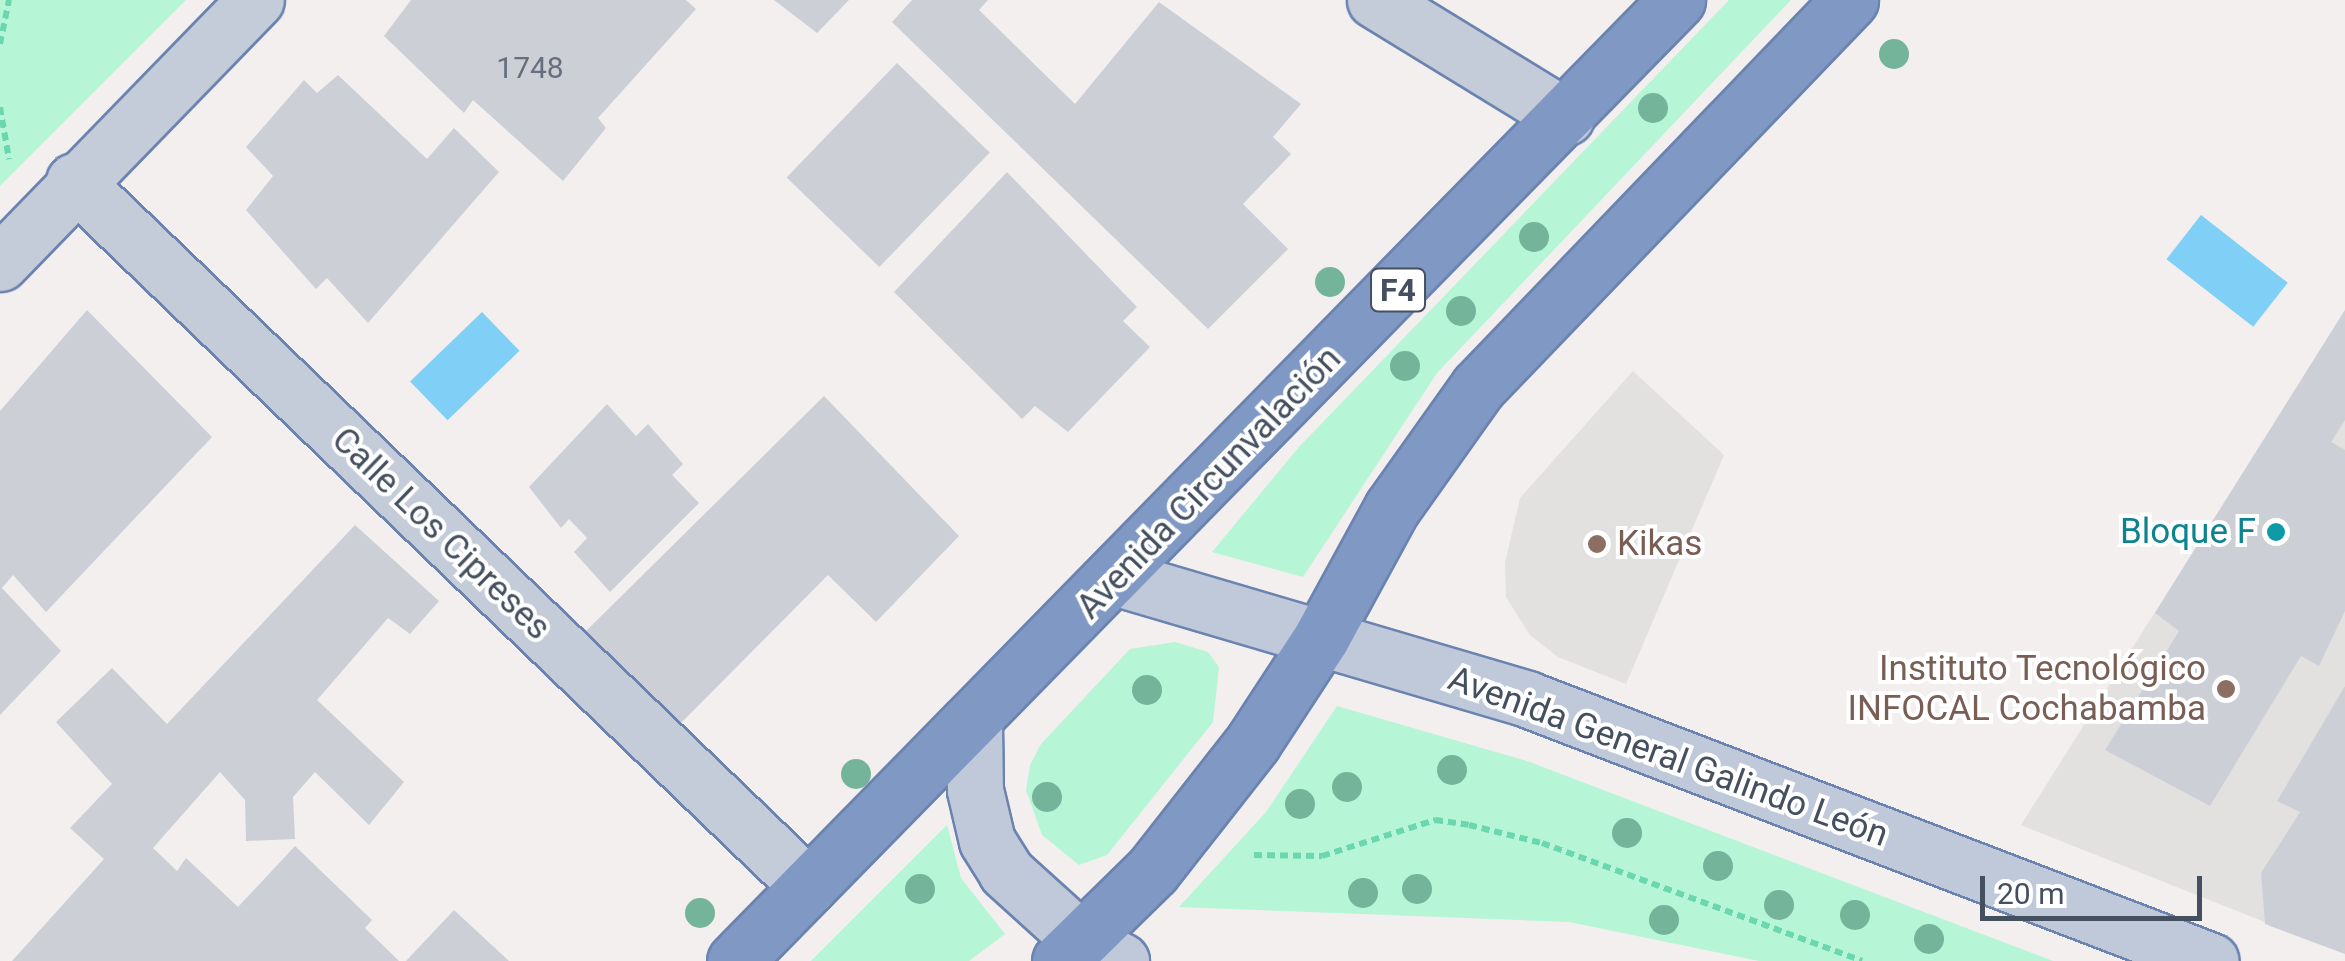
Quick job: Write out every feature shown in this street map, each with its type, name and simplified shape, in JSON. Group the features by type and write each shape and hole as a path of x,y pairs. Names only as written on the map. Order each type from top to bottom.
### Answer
{"highway":[{"name":"Avenida Circunvalación","path":"735,961 1117,578 1677,0"},
{"path":"1088,954 1220,785 1321,638 1392,508 1478,387 1850,0"}],"main road":[{"name":"Avenida General Galindo León","path":"1117,578 1527,699 2211,961"},
{"path":"974,722 975,790 987,841 1006,872 1088,954"}],"street":[{"path":"0,263 74,182 256,0"},
{"path":"1374,0 1566,117"},
{"name":"Calle Los Cipreses","path":"74,182 808,886"}],"path":[{"path":"0,44 9,0"},
{"path":"1254,855 1322,856 1434,820 1468,825 1542,843 1862,961"}],"shaded area":[{"name":"Instituto Tecnológico INFOCAL Cochabamba","path":"2345,310 2345,954 2021,825"},
{"name":"Kikas","path":"1633,371 1724,455 1626,684 1558,657 1530,635 1506,597 1505,563 1520,498"}],"green space":[{"path":"0,0 186,0 0,186"},
{"path":"1729,0 1791,0 1437,373 1303,577 1212,552 1299,447"},
{"path":"1175,642 1208,652 1219,667 1213,722 1107,855 1079,865 1042,835 1026,790 1030,765 1041,744 1130,649"},
{"path":"1337,706 1527,761 2053,961 1759,961 1569,922 1179,907 1266,812"},
{"path":"947,825 961,878 1005,934 969,961 811,961"}],"water":[{"path":"2201,215 2288,283 2253,327 2167,259"},
{"path":"482,312 520,351 448,420 410,381"}],"building":[{"path":"411,0 686,0 696,9 598,118 606,128 563,181 473,100 464,113 384,36"},
{"path":"774,0 849,0 817,33"},
{"path":"912,0 988,0 979,10 1075,104 1159,2 1301,104 1273,137 1291,154 1243,204 1288,249 1208,329 892,22"},
{"path":"897,63 990,153 879,267 787,177"},
{"path":"338,75 427,159 454,128 499,172 368,323 327,278 316,289 246,210 273,176 246,147 304,80 317,93"},
{"path":"1007,172 1137,307 1123,321 1150,347 1068,432 1035,406 1022,419 894,292"},
{"path":"87,310 212,437 46,612 13,575 2,588 61,651 0,715 0,411"},
{"name":"Bloque F","path":"2345,310 2345,420 2331,442 2345,450 2345,611 2319,666 2301,656 2210,806 2105,750 2179,631 2155,613"},
{"path":"824,396 959,536 876,622 828,575 681,723 586,631"},
{"path":"607,404 636,436 648,424 683,464 672,475 699,503 610,592 574,552 587,538 569,519 561,528 529,487"},
{"path":"355,525 439,601 410,634 388,618 317,700 404,782 369,825 315,772 293,797 295,839 246,841 245,800 220,772 153,848 177,871 186,858 238,907 295,846 372,920 365,928 399,961 12,961 104,859 70,828 112,784 56,722 112,668 167,724"},
{"path":"2345,686 2345,954 2265,924 2261,873 2300,812 2277,801"},
{"path":"454,910 509,961 406,961"}],"place":[{"name":"Bloque F","path":"2276,532"},
{"name":"Kikas","path":"1597,544"},
{"name":"Instituto Tecnológico INFOCAL Cochabamba","path":"2226,689"}]}
